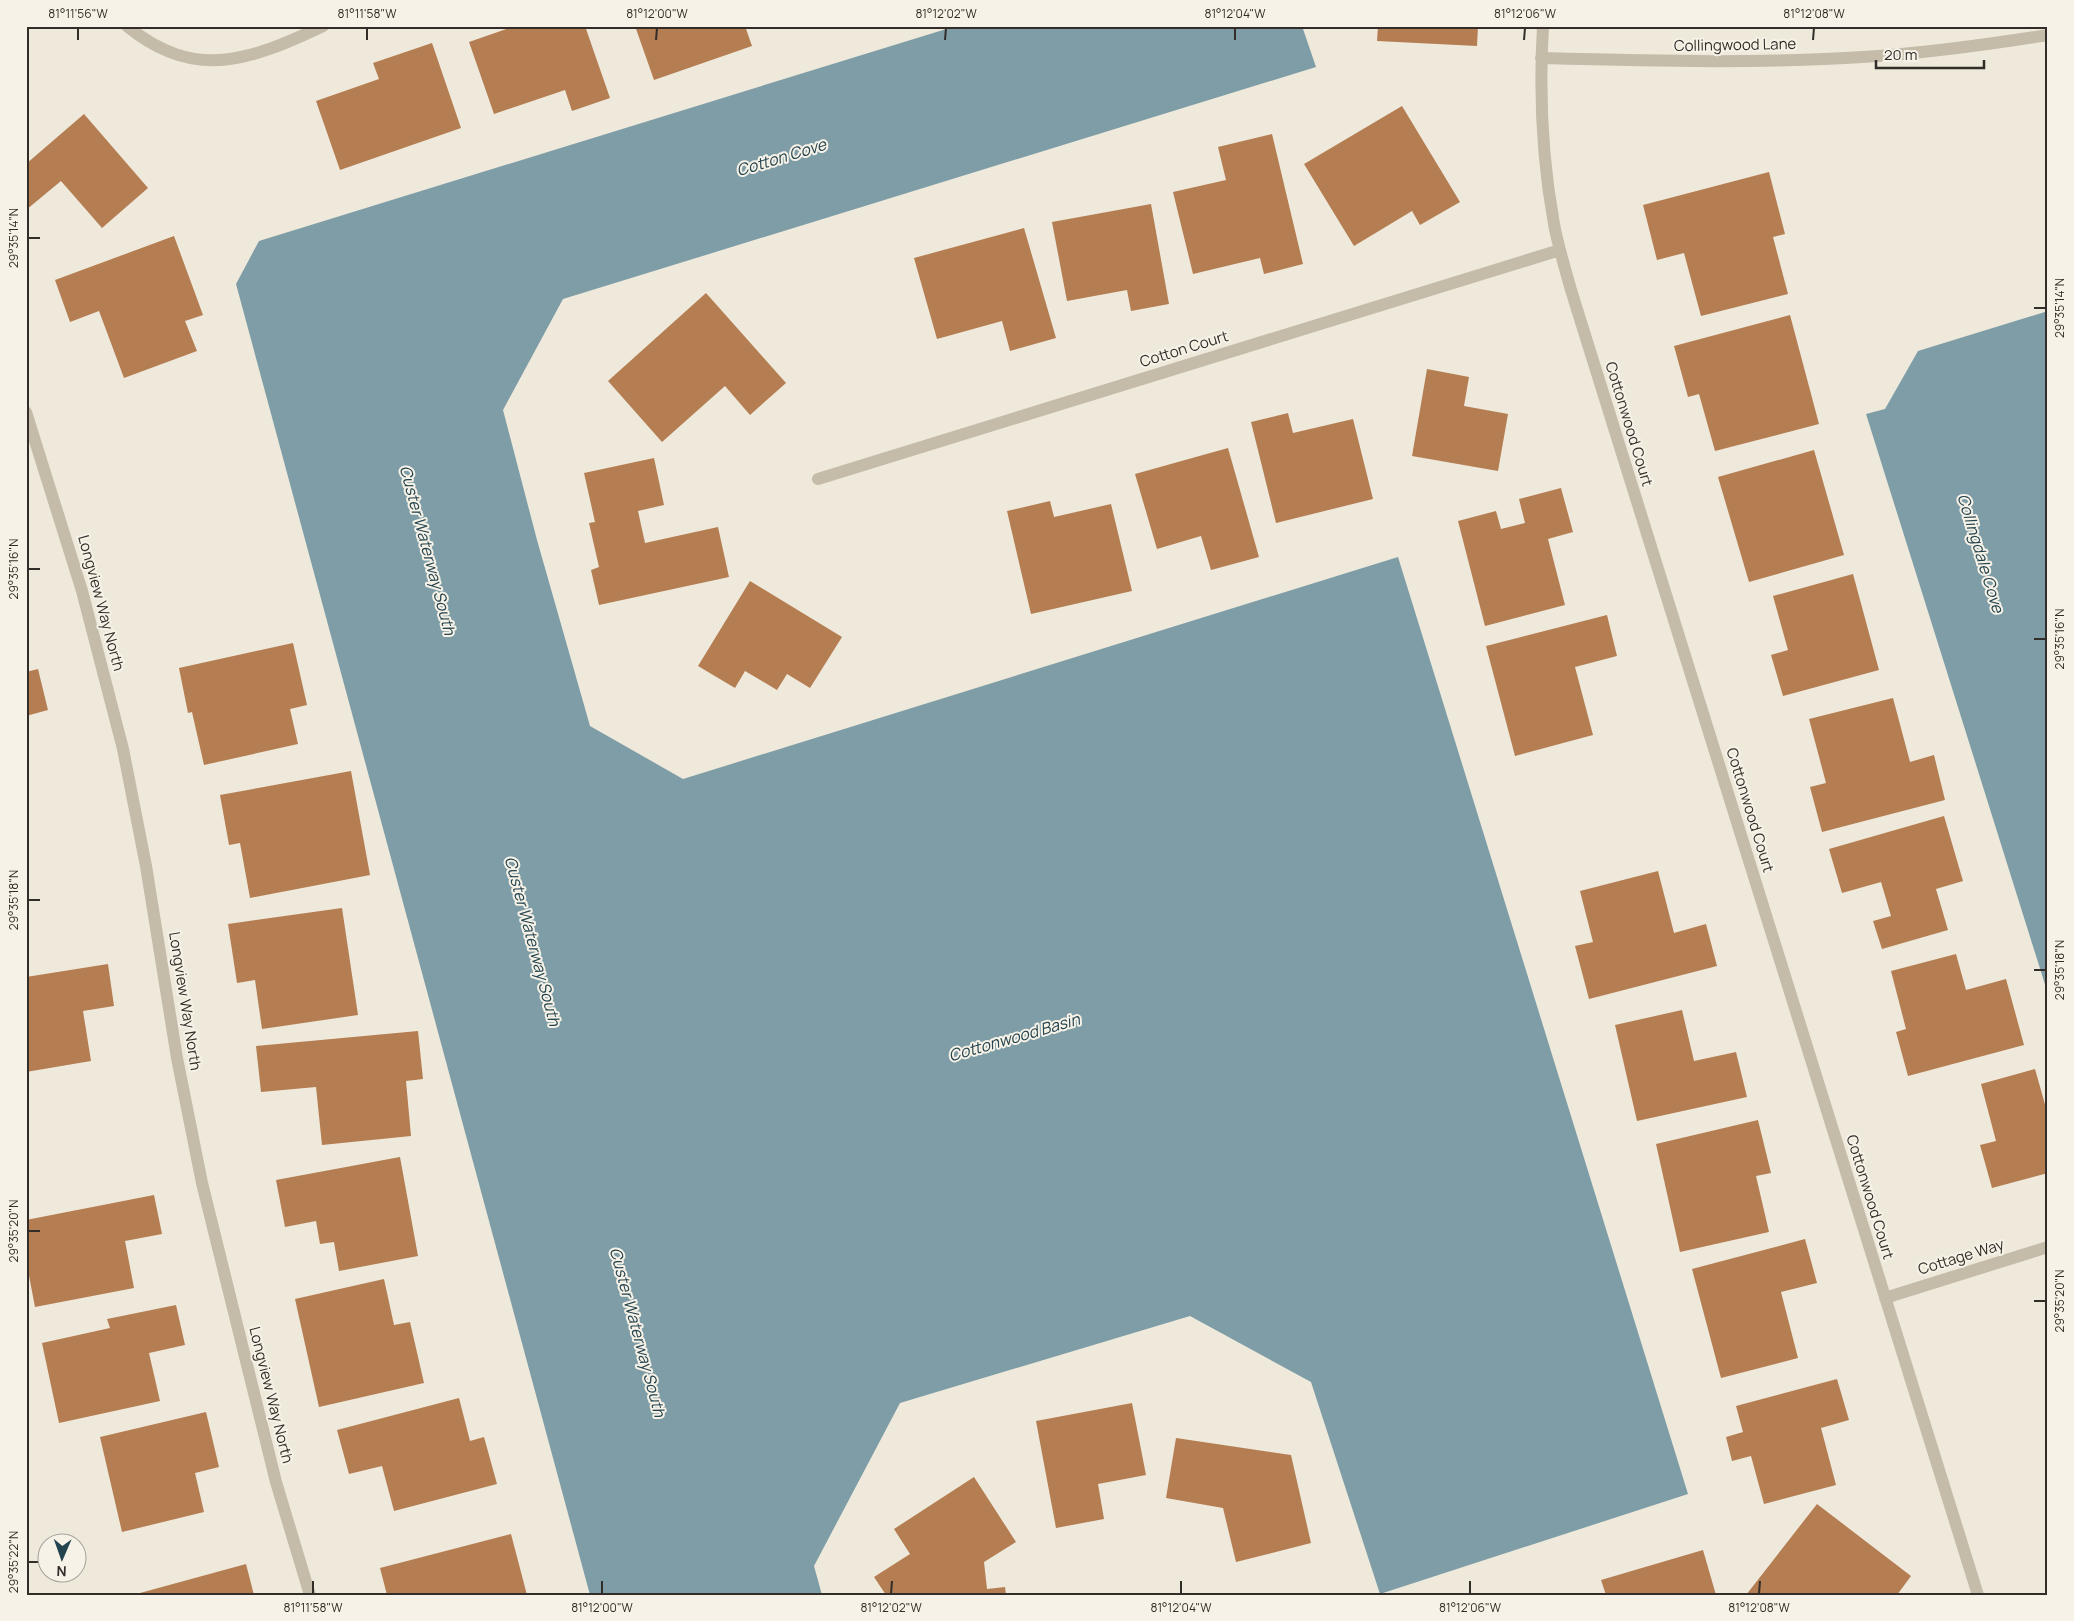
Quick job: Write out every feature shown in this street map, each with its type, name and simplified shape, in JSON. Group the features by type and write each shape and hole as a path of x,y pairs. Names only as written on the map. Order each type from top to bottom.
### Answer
{"street":[{"path":"127,26 152,45 183,57 201,60 224,60 270,50 323,26"},
{"name":"Cottonwood Court","path":"1543,26 1541,58 1542,132 1550,197 1560,250 1571,290 1978,1595"},
{"name":"Collingwood Lane","path":"1541,58 1698,62 1827,59 1942,51 2048,35"},
{"name":"Cotton Court","path":"818,479 1560,250"},
{"name":"Longview Way North","path":"26,412 82,591 123,749 146,866 178,1058 202,1183 276,1482 310,1595"},
{"name":"Cottage Way","path":"1884,1298 2048,1248"}],"water":[{"path":"956,26 1302,26 1316,67 563,299 503,410 537,540 590,726 683,779 1398,557 1688,1494 1380,1594 1311,1382 1190,1316 900,1403 814,1566 822,1595 590,1595 236,284 259,241"},
{"name":"Collingdale Cove","path":"2048,311 2048,994 1866,414 1885,409 1918,351"}],"building":[{"path":"515,26 585,26 610,98 572,111 565,90 494,114 469,42"},
{"path":"635,26 745,26 752,46 654,80"},
{"path":"1378,26 1478,26 1477,46 1377,41"},
{"path":"432,43 461,128 340,170 316,101 379,79 373,63"},
{"path":"1402,106 1460,202 1420,225 1412,211 1354,246 1304,164"},
{"path":"84,114 148,188 102,228 61,181 26,210 26,164"},
{"path":"1272,134 1303,264 1264,274 1260,258 1193,274 1173,192 1226,180 1218,147"},
{"path":"1769,172 1785,234 1773,237 1788,294 1701,316 1684,253 1657,260 1643,205"},
{"path":"1151,204 1169,304 1131,311 1127,290 1067,301 1052,222"},
{"path":"1024,228 1056,338 1010,351 1002,321 937,339 914,258"},
{"path":"174,236 203,315 185,321 197,351 124,378 99,311 70,322 55,280"},
{"path":"706,293 786,383 750,415 725,386 662,442 608,381"},
{"path":"1790,315 1819,424 1715,451 1699,394 1688,397 1674,346"},
{"path":"1427,369 1469,377 1464,406 1508,414 1498,471 1412,456"},
{"path":"1288,413 1293,433 1353,419 1373,499 1276,523 1251,422"},
{"path":"1228,448 1259,557 1211,570 1201,536 1157,549 1135,474"},
{"path":"1814,450 1844,555 1749,582 1718,477"},
{"path":"654,458 664,505 638,511 645,543 718,527 729,577 599,605 591,570 599,567 589,523 595,522 584,473"},
{"path":"1561,488 1573,532 1548,539 1565,605 1485,626 1458,521 1496,511 1501,529 1525,523 1519,499"},
{"path":"1050,501 1054,517 1111,504 1132,591 1031,614 1007,511"},
{"path":"1853,574 1879,670 1783,696 1771,655 1788,650 1773,596"},
{"path":"750,581 842,637 810,688 787,674 777,690 745,671 735,688 698,666"},
{"path":"1607,615 1617,656 1575,667 1593,735 1515,756 1486,646"},
{"path":"293,643 307,705 290,709 298,744 204,765 192,712 188,713 179,668"},
{"path":"38,669 48,710 26,716 26,672"},
{"path":"1893,698 1910,762 1934,755 1945,800 1822,832 1810,787 1826,783 1809,719"},
{"path":"351,771 370,875 250,898 240,843 229,845 220,795"},
{"path":"1944,816 1963,881 1936,889 1948,930 1882,949 1873,921 1891,916 1881,882 1842,893 1829,849"},
{"path":"1658,871 1674,933 1706,924 1717,966 1589,999 1575,946 1593,942 1580,891"},
{"path":"342,908 358,1015 262,1029 255,980 237,983 228,924"},
{"path":"1956,954 1966,990 2006,979 2024,1045 1908,1076 1896,1032 1906,1029 1891,971"},
{"path":"108,964 114,1006 83,1011 91,1061 26,1072 26,977"},
{"path":"1682,1010 1694,1061 1736,1052 1747,1097 1637,1121 1615,1025"},
{"path":"418,1031 423,1079 406,1081 411,1136 322,1145 316,1087 261,1092 256,1046"},
{"path":"2035,1069 2048,1115 2048,1173 1992,1188 1980,1145 1996,1141 1981,1084"},
{"path":"1758,1120 1771,1173 1756,1176 1769,1232 1680,1252 1656,1144"},
{"path":"400,1157 418,1256 339,1271 334,1242 320,1244 316,1221 285,1227 276,1180"},
{"path":"154,1195 162,1234 125,1241 134,1288 35,1307 26,1260 26,1220"},
{"path":"1805,1239 1817,1283 1781,1292 1798,1358 1721,1378 1692,1269"},
{"path":"384,1279 394,1325 410,1322 424,1383 319,1407 295,1299"},
{"path":"176,1305 185,1345 149,1353 160,1401 59,1423 42,1343 110,1328 107,1319"},
{"path":"1837,1379 1849,1420 1821,1428 1836,1485 1764,1504 1751,1456 1732,1461 1726,1437 1743,1432 1736,1406"},
{"path":"459,1398 470,1441 484,1437 497,1484 394,1511 382,1466 349,1474 337,1430"},
{"path":"1132,1403 1146,1475 1098,1484 1104,1519 1056,1528 1036,1421"},
{"path":"206,1412 219,1467 195,1473 204,1512 122,1532 100,1437"},
{"path":"1176,1438 1291,1455 1311,1543 1236,1562 1223,1508 1166,1498"},
{"path":"974,1477 1016,1542 984,1562 987,1589 1005,1587 1006,1595 955,1595 955,1593 947,1595 886,1595 874,1577 910,1554 894,1529"},
{"path":"1817,1504 1911,1576 1897,1595 1746,1595"},
{"path":"511,1534 527,1595 387,1595 380,1568"},
{"path":"1703,1550 1716,1595 1606,1595 1601,1580"},
{"path":"246,1564 254,1595 141,1595 140,1593"}],"water label":[{"name":"Cotton Cove","path":"781,157"},
{"name":"Custer Waterway South","path":"428,550"},
{"name":"Custer Waterway South","path":"533,941"},
{"name":"Cottonwood Basin","path":"1014,1037"},
{"name":"Custer Waterway South","path":"638,1332"}]}
